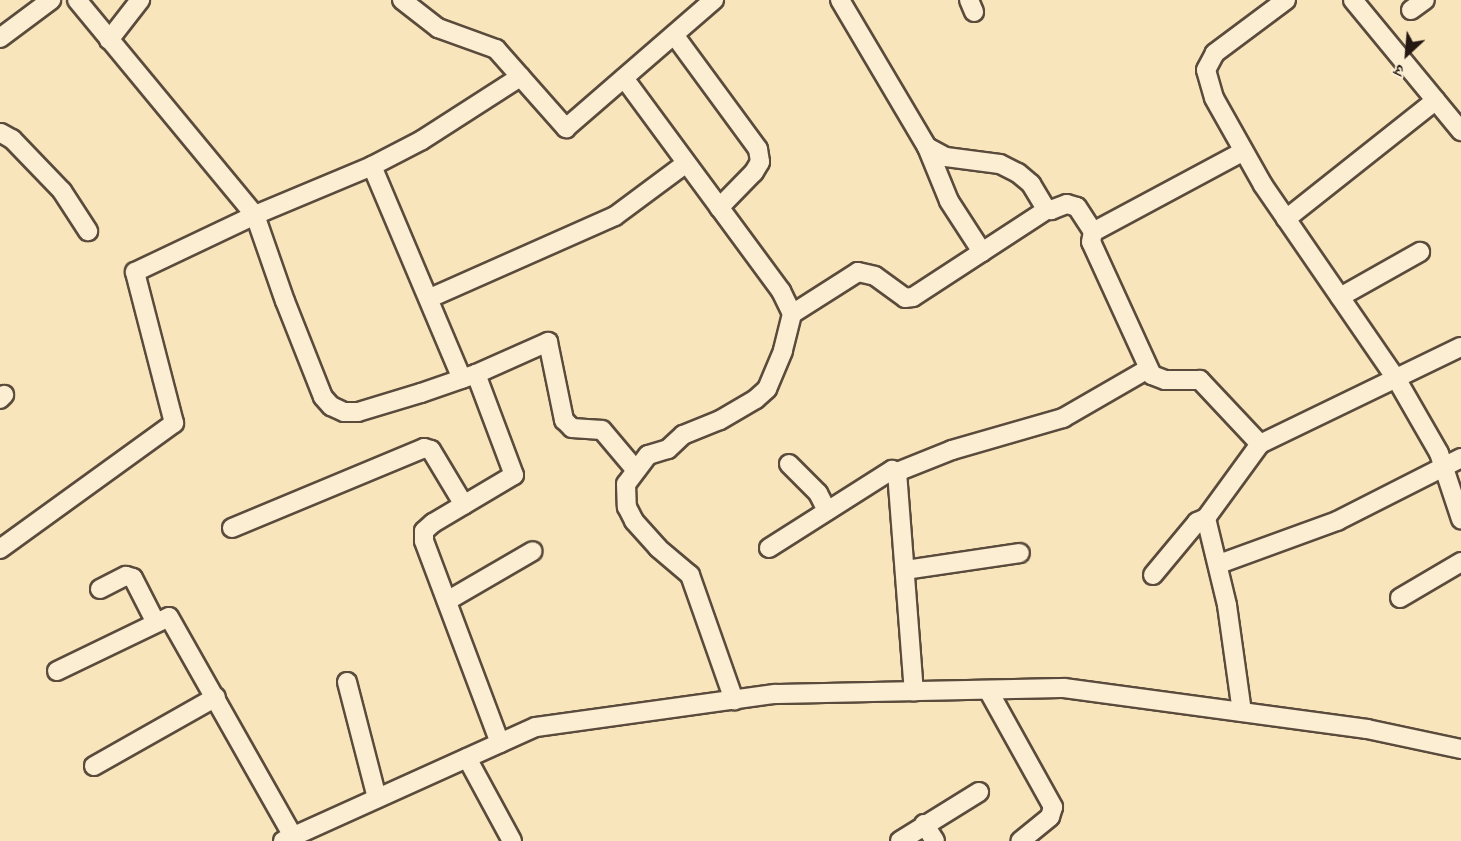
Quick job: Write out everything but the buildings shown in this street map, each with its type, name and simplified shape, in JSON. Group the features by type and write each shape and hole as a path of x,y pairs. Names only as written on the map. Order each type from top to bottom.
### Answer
{"street":[{"path":"0,38 51,0"},
{"path":"77,0 255,215 289,312 323,397 331,406 344,412 358,412 469,377 548,342 564,420 572,428 602,430 635,469"},
{"path":"109,40 140,0"},
{"path":"402,0 447,32 490,45 566,128 714,0"},
{"path":"840,0 927,147 949,201 982,252"},
{"path":"1287,0 1215,52 1206,70 1214,98 1242,152 1397,380 1444,467 1461,519"},
{"path":"1353,0 1460,127"},
{"path":"675,36 758,149 760,162 754,172 719,208"},
{"path":"0,549 171,428 175,419 135,272 255,215 372,166 422,140 519,77"},
{"path":"624,78 685,164 781,291 792,314"},
{"path":"1286,219 1436,100"},
{"path":"0,132 12,139 62,191 88,231"},
{"path":"927,147 946,157 1000,164 1018,173 1032,184 1048,209"},
{"path":"1094,232 1242,152"},
{"path":"430,298 615,216 685,164"},
{"path":"372,166 430,298 514,475 424,531 424,541 500,743"},
{"path":"734,700 690,575 658,548 627,507 626,484 635,469 648,455 674,446 683,435 756,399 767,389 776,368 792,314 858,272 867,272 905,298 913,297 1048,209 1067,204 1077,207 1094,232 1092,246 1148,369 1165,380 1200,380 1210,386 1260,444"},
{"path":"1340,297 1420,252"},
{"path":"1154,575 1197,522 1206,518 1260,444 1397,380 1461,347"},
{"path":"769,549 892,470 897,472 952,450 1063,418 1148,369"},
{"path":"232,528 424,448 431,450 464,505"},
{"path":"1219,564 1337,521 1461,458"},
{"path":"789,464 818,493 827,511"},
{"path":"897,472 914,691"},
{"path":"1206,518 1219,564 1242,712"},
{"path":"447,601 533,551"},
{"path":"905,570 1020,553"},
{"path":"1400,598 1461,562"},
{"path":"100,590 126,576 133,578 155,621"},
{"path":"57,670 164,616 174,621 216,697 288,838 536,727 775,694 1064,688 1367,729 1461,749"},
{"path":"347,682 377,798"},
{"path":"988,690 1053,807 1050,817 1020,841"},
{"path":"94,766 216,697"},
{"path":"467,758 512,841"},
{"path":"900,841 979,792"},
{"path":"924,825 935,841"}]}
